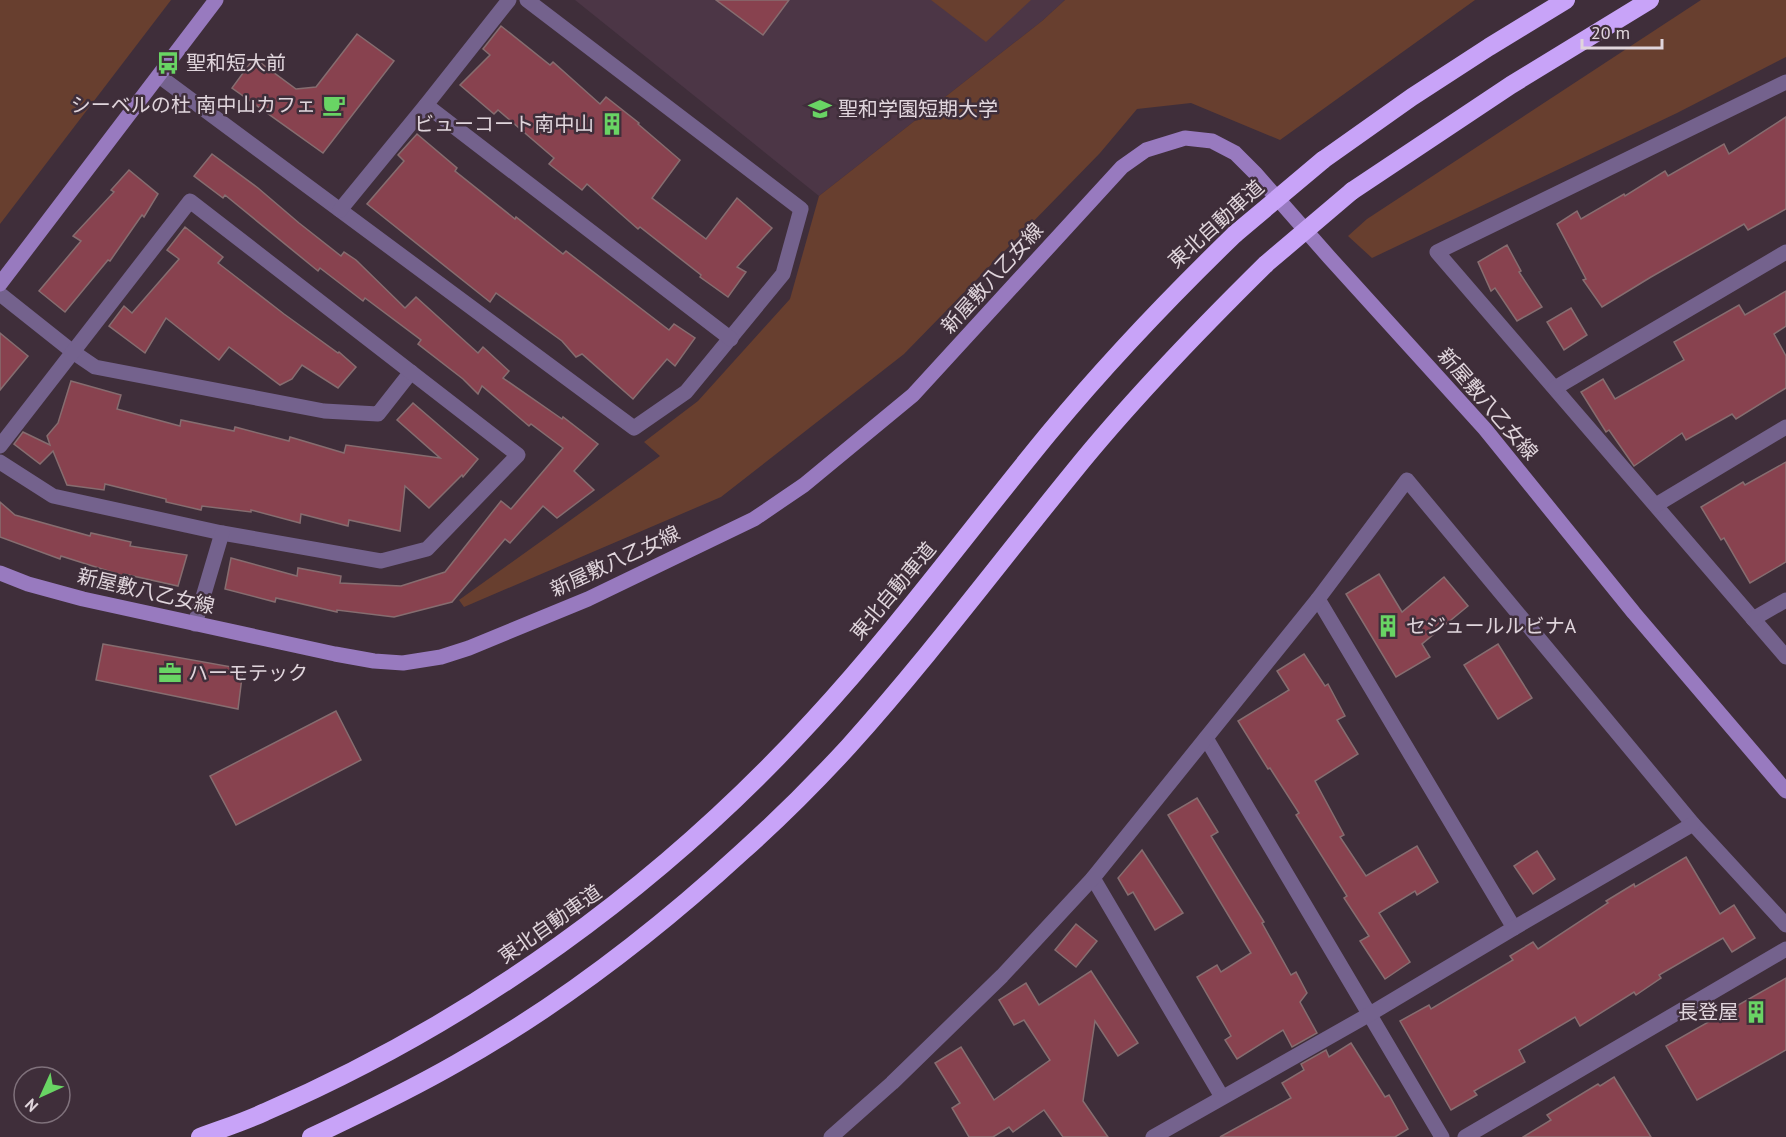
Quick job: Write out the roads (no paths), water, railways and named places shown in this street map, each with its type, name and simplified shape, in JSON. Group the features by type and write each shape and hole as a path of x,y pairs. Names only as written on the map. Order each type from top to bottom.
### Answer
{"highway":[{"name":"東北自動車道","path":"200,1137 264,1113 355,1070 433,1028 507,982 625,897 741,795 813,720 891,630 1049,433 1119,352 1186,281 1235,234 1323,160 1421,91 1566,0"},
{"path":"310,1137 379,1105 459,1063 534,1016 651,932 775,822 847,748 927,656 1075,470 1145,389 1216,313 1266,264 1352,191 1511,85 1650,0"}],"street":[{"path":"0,284 216,0"},
{"path":"340,210 509,0"},
{"path":"159,76 634,428 686,392 783,274 801,209 527,0"},
{"path":"1786,82 1437,252 1786,657"},
{"path":"426,105 731,339"},
{"name":"新屋敷八乙女線","path":"0,573 28,584 83,599 374,661 403,663 441,657 469,648 588,599 754,519 804,485 913,395 1122,167 1146,150 1185,138 1212,141 1235,153 1255,173 1336,266 1485,429 1634,613 1786,791"},
{"path":"0,446 190,201 518,455 427,549 381,561 222,533 53,496 0,462"},
{"path":"1555,388 1786,252"},
{"path":"0,294 95,367 324,411 378,414 411,372"},
{"path":"1656,505 1786,428"},
{"path":"831,1137 892,1083 1002,976 1093,878 1318,599 1407,480 1693,824 1786,925"},
{"path":"195,624 222,533"},
{"path":"1318,599 1514,928"},
{"path":"1753,619 1786,600"},
{"path":"1206,738 1442,1137"},
{"path":"1153,1137 1370,1014 1693,824"},
{"path":"1093,878 1221,1097"},
{"path":"1465,1137 1786,949"}],"place":[{"name":"聖和短大前","path":"168,63"},
{"name":"シーベルの杜 南中山カフェ","path":"334,105"},
{"name":"聖和学園短期大学","path":"820,109"},
{"name":"ビューコート南中山","path":"612,124"},
{"name":"セジュールルビナA","path":"1388,626"},
{"name":"ハーモテック","path":"170,673"},
{"name":"長登屋","path":"1756,1012"}]}
